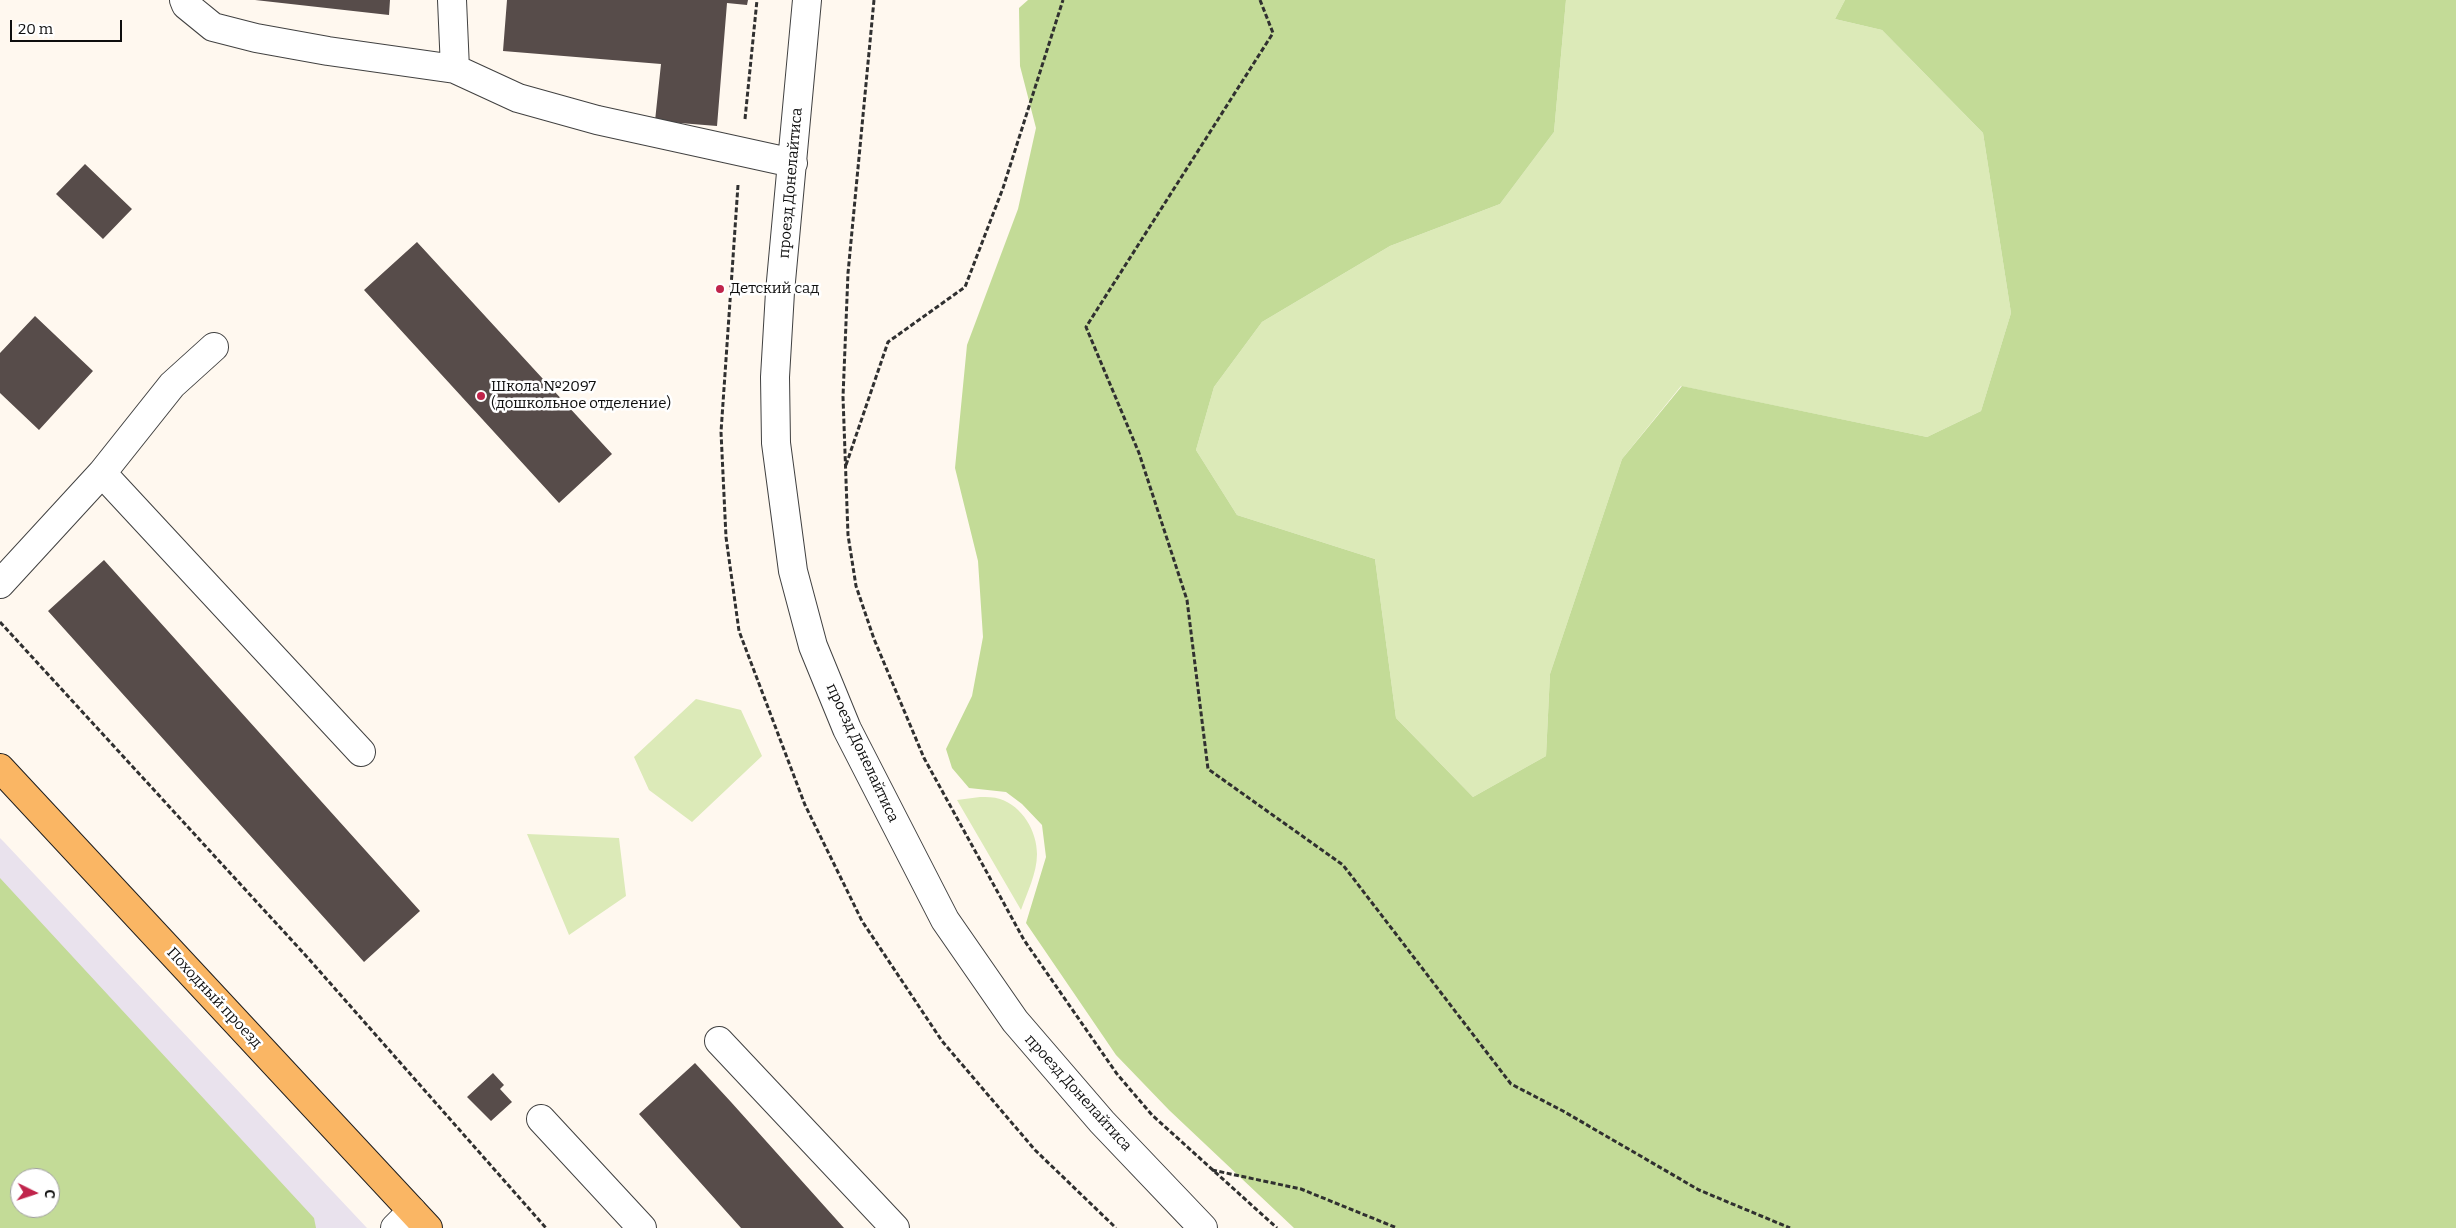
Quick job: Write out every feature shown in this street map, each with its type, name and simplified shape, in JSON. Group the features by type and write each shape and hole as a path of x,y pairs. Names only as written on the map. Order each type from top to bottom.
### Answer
{"main road":[{"name":"Походный проезд","path":"0,768 412,1222"}],"street":[{"path":"184,0 186,5 213,27 256,38 328,51 455,69 518,98 544,106 606,122 793,163"},
{"path":"213,27 216,0"},
{"path":"452,0 455,69"},
{"name":"проезд Донелайтиса","path":"807,0 780,292 775,377 776,443 793,571 813,646 847,728 945,920 1015,1021 1192,1225"},
{"path":"0,584 102,473 172,385 214,347"},
{"path":"102,473 361,752"},
{"path":"720,1041 895,1228"},
{"path":"541,1118 642,1228"}],"path":[{"path":"874,0 848,273 843,397 844,468 848,535 856,586 874,639 924,758 1024,940 1111,1066 1152,1115 1277,1228"},
{"path":"844,468 888,342 965,287 1003,188 1063,0"},
{"path":"1260,0 1273,33 1086,327 1139,453 1188,600 1208,769 1343,865 1511,1084 1563,1110 1699,1190 1790,1228"},
{"path":"0,622 301,951 546,1228"},
{"path":"1211,1170 1301,1189 1397,1228"}],"shaded area":[{"path":"0,838 367,1228 0,1228"}],"green space":[{"path":"1028,0 1566,0 1554,132 1500,204 1390,246 1262,322 1214,387 1196,450 1237,515 1375,559 1396,718 1473,797 1546,756 1550,674 1622,459 1682,386 1927,437 1981,411 2011,313 1983,133 1882,30 1835,19 1845,0 2456,0 2456,1228 1294,1228 1169,1110 1116,1055 1026,923 1046,857 1042,825 1022,804 1006,792 969,788 952,768 946,749 972,696 983,637 978,561 955,468 967,345 1018,209 1036,128 1020,66 1019,8"},
{"path":"1566,0 1845,0 1835,19 1882,30 1983,133 2011,313 1981,411 1927,437 1681,386 1622,459 1550,674 1546,756 1473,797 1396,718 1375,559 1237,515 1196,450 1214,387 1262,322 1390,246 1500,204 1554,132"},
{"path":"696,699 741,710 762,756 692,822 649,790 634,757"},
{"path":"993,797 1008,802 1021,813 1031,828 1036,845 1037,861 1021,910 957,800"},
{"path":"527,834 619,838 626,896 569,935"},
{"path":"0,878 314,1218 316,1228 0,1228"}],"building":[{"path":"255,0 390,0 389,15"},
{"path":"507,0 748,0 747,5 727,3 717,126 655,121 661,64 503,51"},
{"path":"85,164 132,209 103,239 56,194"},
{"path":"417,242 612,454 559,503 364,290"},
{"path":"35,316 93,371 39,430 0,393 0,353"},
{"path":"104,560 420,911 364,962 48,611"},
{"path":"695,1063 844,1228 741,1228 639,1114"},
{"path":"493,1073 504,1085 500,1089 512,1102 491,1121 467,1097"}],"place":[{"name":"Детский сад","path":"720,289"},
{"name":"Школа №2097 (дошкольное отделение)","path":"481,396"}]}
